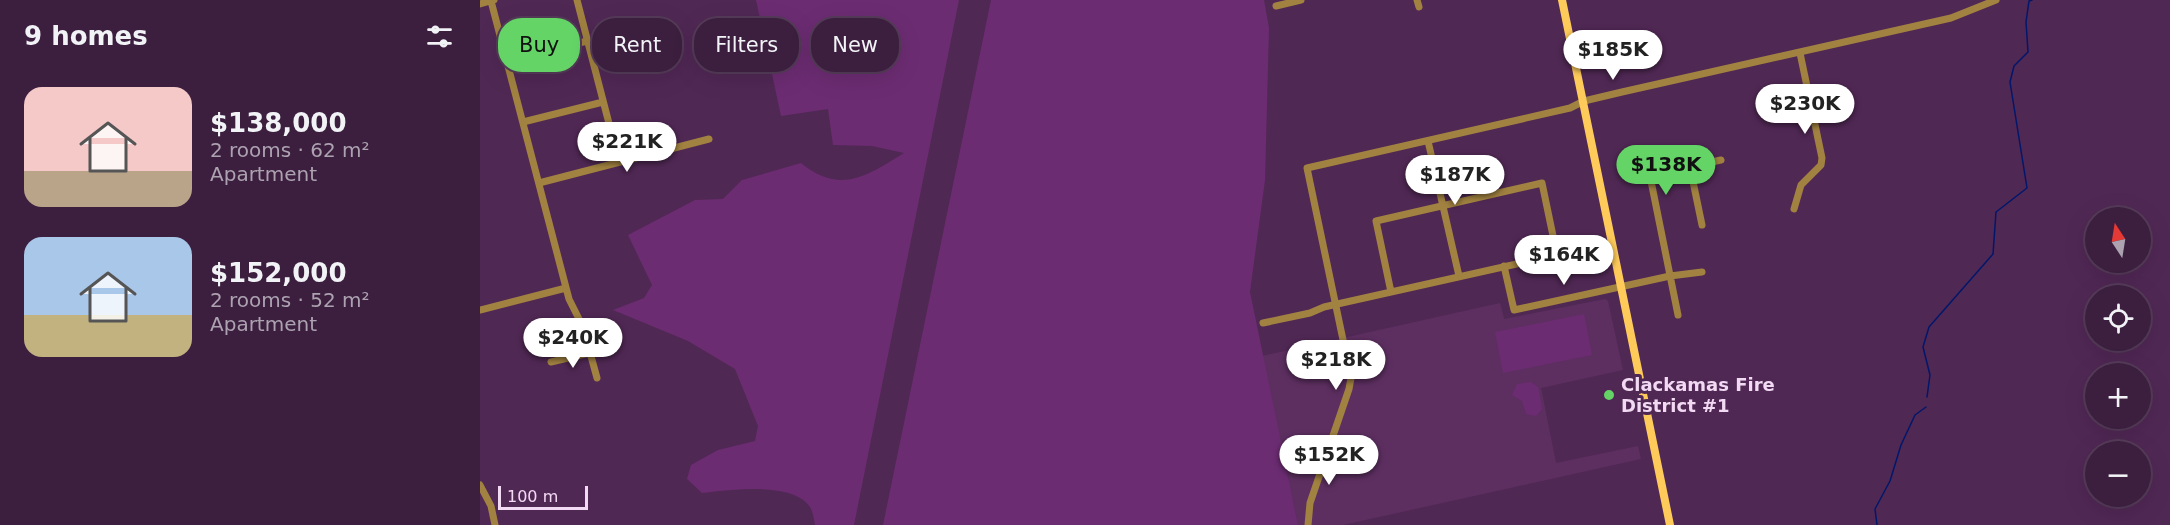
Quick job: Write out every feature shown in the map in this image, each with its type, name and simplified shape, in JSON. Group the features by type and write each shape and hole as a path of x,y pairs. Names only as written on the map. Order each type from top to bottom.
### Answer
{"main road":[{"path":"1562,0 1670,525"}],"street":[{"path":"480,4 493,0 498,22"},
{"path":"577,0 619,162"},
{"path":"1276,6 1301,0"},
{"path":"1308,525 1310,503 1349,389 1350,370 1307,168 1570,108 1584,101 1951,18 1996,0"},
{"path":"580,43 587,41"},
{"path":"1794,209 1801,185 1821,165 1822,158 1800,52"},
{"path":"510,72 570,304 583,327 597,378"},
{"path":"523,122 603,102"},
{"path":"539,183 709,139"},
{"path":"1428,141 1459,276"},
{"path":"1678,315 1651,180 1657,174 1721,160"},
{"path":"1690,167 1702,225"},
{"path":"1263,323 1337,304 1391,292 1459,276 1557,255 1542,183 1376,221 1391,292"},
{"path":"1504,267 1514,310 1670,276 1702,272"},
{"path":"480,310 566,288"},
{"path":"551,362 589,353"},
{"path":"480,485 490,506 495,525"}],"shaded area":[{"path":"756,0 959,0 854,525 815,525 810,507 802,499 790,493 744,489 702,493 687,479 691,465 718,450 755,441 758,426 735,369 688,341 613,310 644,298 652,285 628,235 695,200 723,199 742,180 801,163 815,173 828,178 853,179 878,169 904,153 872,146 833,145 828,109 781,116 772,72 799,72 799,18 760,18"},
{"path":"991,0 1264,0 1269,28 1265,180 1250,292 1298,525 883,525"},
{"path":"1605,299 1608,301 1623,370 1541,388 1556,463 1638,446 1641,459 1343,525 1298,525 1262,356 1500,303 1504,319"},
{"path":"1584,314 1592,355 1503,373 1495,332"},
{"path":"1531,382 1538,387 1542,409 1536,416 1526,414 1522,401 1512,395 1517,384"}],"waterway":[{"path":"1927,397 1930,375 1923,347 1929,327 1993,254 1996,212 2027,188 2010,82 2014,66 2028,52 2026,22 2029,1 2032,0"},
{"path":"1877,525 1875,509 1890,481 1901,445 1915,415 1926,407"}],"place":[{"name":"Clackamas Fire District #1","path":"1609,395"}]}
